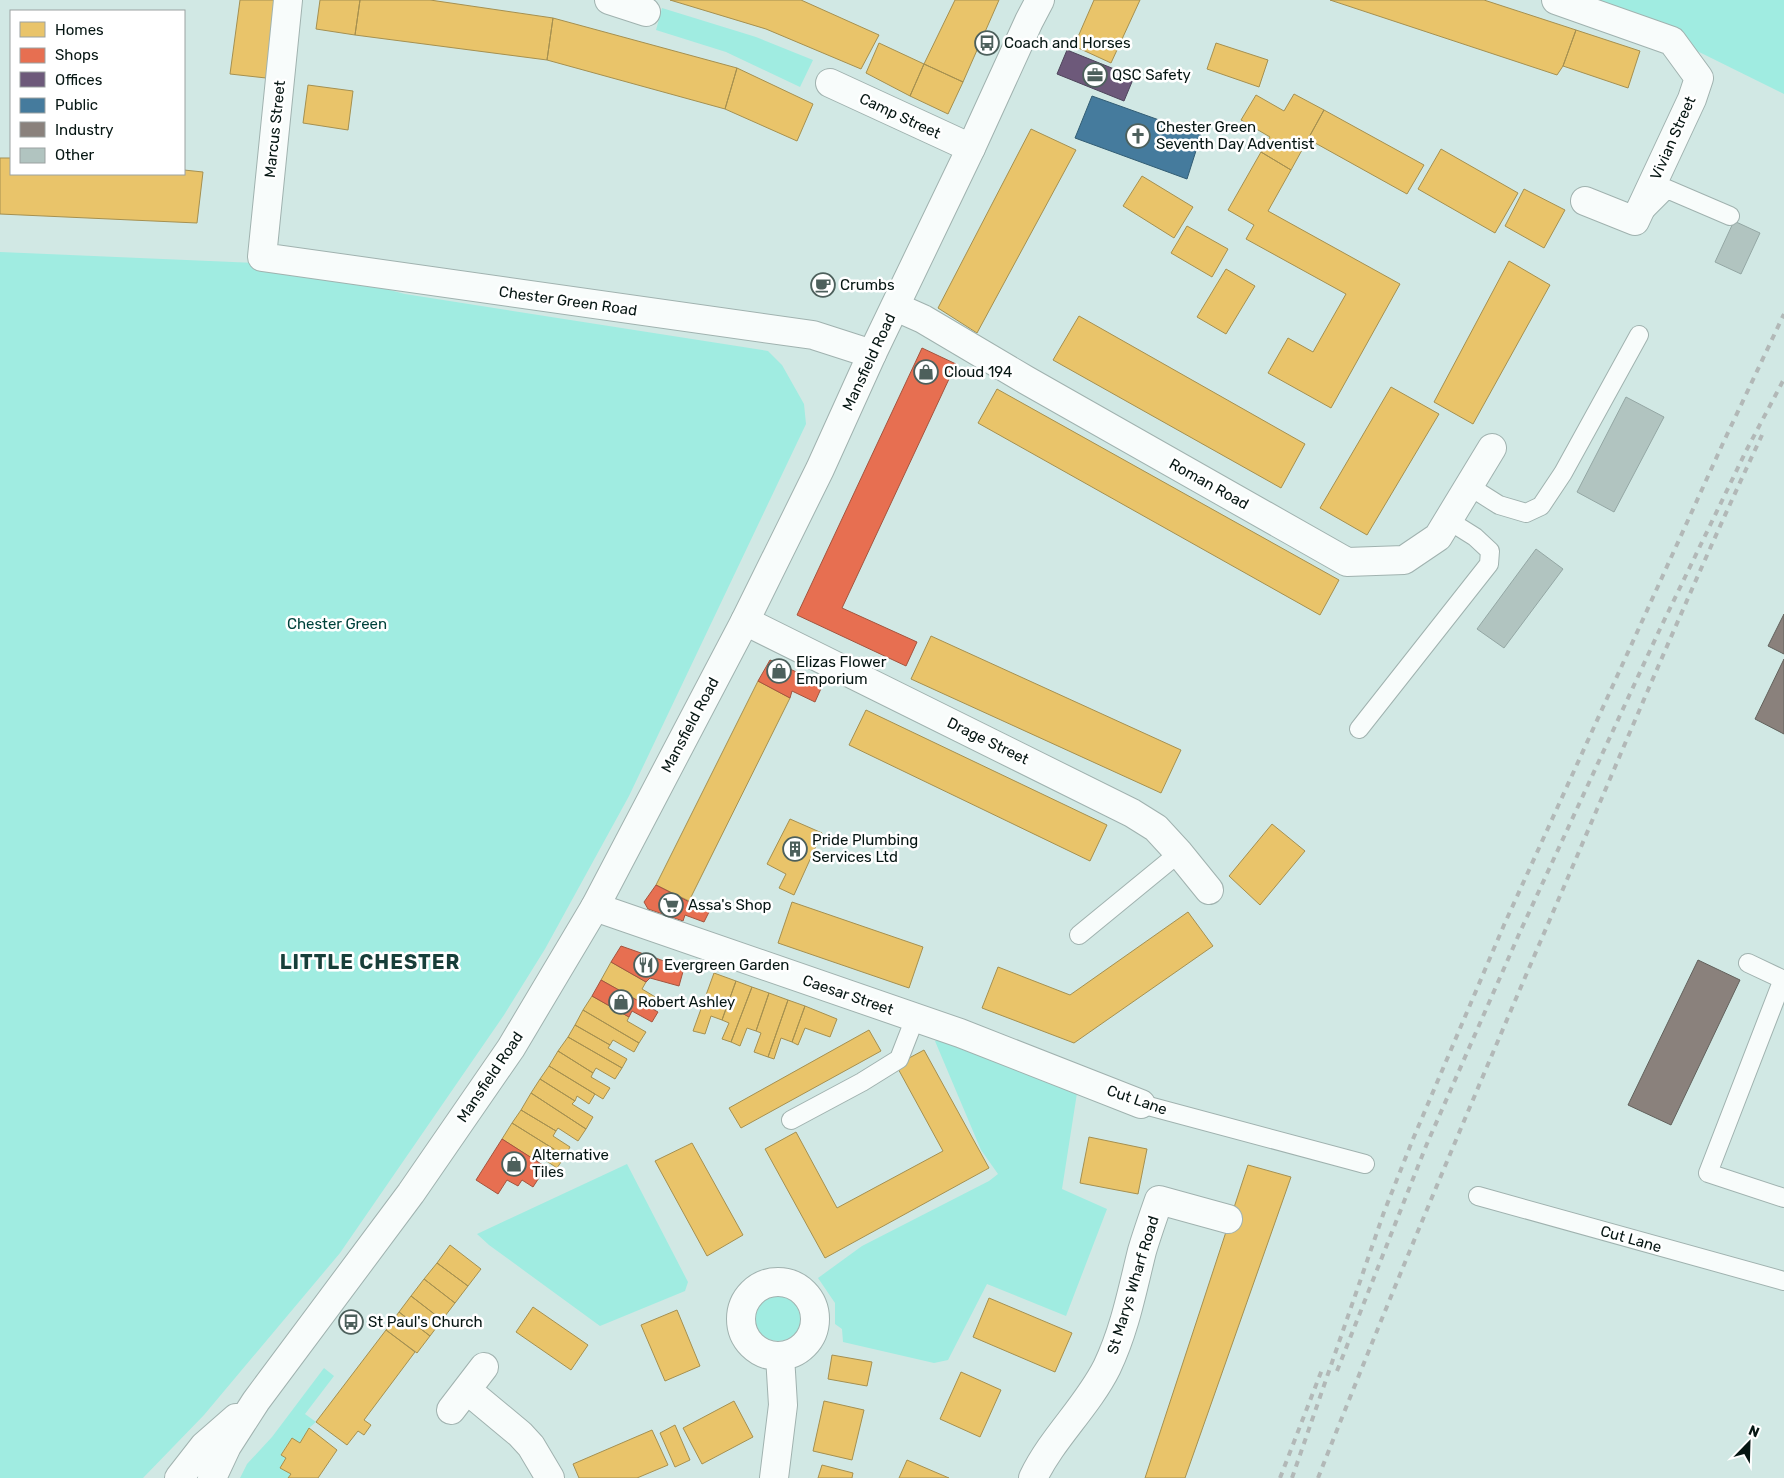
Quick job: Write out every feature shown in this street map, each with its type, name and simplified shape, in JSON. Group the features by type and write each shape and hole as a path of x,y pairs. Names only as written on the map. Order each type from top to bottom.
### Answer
{"street":[{"name":"Marcus Street","path":"262,258 288,0"},
{"path":"609,0 646,12"},
{"name":"Mansfield Road","path":"212,1478 228,1446 256,1401 411,1193 511,1048 595,907 745,621 820,469 872,354 1040,0"},
{"name":"Vivian Street","path":"1556,0 1672,41 1698,78 1692,99 1636,221"},
{"name":"Camp Street","path":"830,83 971,148"},
{"path":"1585,201 1636,221"},
{"name":"Chester Green Road","path":"262,258 813,335 872,354"},
{"name":"Roman Road","path":"896,306 922,318 1026,380 1347,562 1404,560 1438,537 1492,448"},
{"name":"Drage Street","path":"745,621 1132,813 1156,828 1209,890"},
{"name":"Caesar Street","path":"595,907 915,1018"},
{"name":"Cut Lane","path":"915,1018 1141,1104"},
{"name":"St Marys Wharf Road","path":"1033,1478 1049,1449 1088,1397 1105,1370 1118,1343 1142,1251 1159,1200 1228,1219"},
{"path":"774,1478 783,1405 780,1356"},
{"path":"484,1367 459,1400 520,1434 531,1446 550,1478"},
{"name":"Mansfield Road","path":"180,1474 204,1446 256,1401"}],"lane":[{"path":"1636,221 1667,189 1730,216"},
{"path":"1469,486 1499,505 1526,513 1542,506 1563,473 1639,335"},
{"path":"1359,728 1489,564 1490,551 1475,537 1448,520"},
{"path":"1079,935 1179,853"},
{"path":"1748,963 1784,980 1708,1173 1784,1198"},
{"path":"791,1120 862,1082 899,1058 915,1018"},
{"name":"Cut Lane","path":"1141,1104 1365,1164"},
{"name":"Cut Lane","path":"1478,1196 1784,1282"}],"green space":[{"path":"1598,0 1784,0 1784,94 1693,49 1680,31"},
{"path":"662,8 756,37 813,60 800,87 726,52 656,30"},
{"name":"Chester Green","path":"0,252 258,263 337,276 405,294 768,351 782,365 804,404 806,424 629,796 545,949 504,1015 340,1253 204,1415 143,1478 0,1478"},
{"path":"943,1036 1077,1093 1062,1189 1107,1209 1066,1316 987,1284 948,1360 934,1363 843,1342 842,1329 835,1324 835,1303 818,1278 862,1246 989,1181 998,1174 981,1150 935,1041"},
{"path":"627,1164 688,1282 685,1291 600,1326 489,1245 477,1234"},
{"path":"778,1295 791,1299 797,1305 801,1318 797,1331 791,1337 778,1341 765,1337 759,1331 755,1318 759,1305 765,1299"},
{"path":"324,1368 334,1376 305,1414 316,1422 309,1428 300,1443 292,1438 281,1454 286,1458 280,1468 291,1474 288,1478 240,1478 247,1464 272,1437"}],"building: Homes":[{"path":"240,0 277,0 266,78 230,74"},
{"path":"320,0 360,0 355,35 316,29"},
{"path":"360,0 430,0 553,18 547,60 355,35"},
{"path":"670,0 801,0 879,35 861,69 766,29"},
{"path":"955,0 999,0 963,82 924,64"},
{"path":"1094,0 1140,0 1111,63 1074,46"},
{"path":"1330,0 1484,0 1576,30 1563,66 1557,75"},
{"path":"553,18 737,68 725,109 547,60"},
{"path":"1576,30 1640,51 1628,88 1563,66"},
{"path":"879,43 924,64 910,96 866,73"},
{"path":"1216,43 1268,60 1259,87 1207,69"},
{"path":"924,64 963,82 948,114 910,96"},
{"path":"737,68 813,104 797,141 725,109"},
{"path":"308,85 353,91 348,130 303,123"},
{"path":"1294,94 1324,110 1291,170 1261,152 1270,137 1241,120 1256,95 1284,111"},
{"path":"1324,110 1424,165 1407,194 1308,139"},
{"path":"1031,129 1076,150 977,333 938,308"},
{"path":"1441,149 1518,193 1495,233 1418,189"},
{"path":"1261,152 1291,170 1268,211 1400,284 1331,408 1268,373 1288,338 1313,352 1346,294 1246,239 1254,225 1228,210"},
{"path":"0,158 10,158 10,175 185,175 185,170 203,172 197,223 0,214"},
{"path":"1142,176 1193,207 1174,238 1123,206"},
{"path":"1524,189 1565,210 1544,248 1505,226"},
{"path":"1187,226 1228,249 1212,277 1171,253"},
{"path":"1509,261 1550,285 1473,424 1434,402"},
{"path":"1226,269 1255,286 1226,334 1197,317"},
{"path":"1079,316 1305,444 1281,488 1053,360"},
{"path":"1391,387 1439,414 1367,535 1320,508"},
{"path":"997,389 1339,580 1320,615 978,423"},
{"path":"931,636 1181,750 1161,793 911,679"},
{"path":"758,681 790,698 689,901 656,885"},
{"path":"866,710 1107,825 1090,861 849,745"},
{"name":"Pride Plumbing Services Ltd","path":"790,819 822,833 794,895 779,888 786,874 767,864"},
{"path":"1272,824 1305,851 1260,905 1229,876"},
{"path":"792,902 923,947 909,988 778,943"},
{"path":"1188,912 1213,946 1074,1043 982,1008 998,967 1070,995"},
{"path":"611,962 646,982 642,989 657,998 651,1008 601,980"},
{"path":"714,973 736,981 722,1020 711,1016 705,1034 693,1031"},
{"path":"736,981 752,987 731,1042 722,1039 729,1023 722,1020"},
{"path":"752,987 769,993 756,1031 747,1028 740,1046 731,1042"},
{"path":"769,993 788,1000 768,1057 754,1052 761,1033 756,1031"},
{"path":"592,996 629,1017 627,1021 646,1032 639,1043 583,1010"},
{"path":"788,1000 805,1006 792,1042 781,1038 774,1059 768,1057"},
{"path":"805,1006 837,1019 830,1037 805,1028 798,1045 792,1042"},
{"path":"583,1010 639,1043 634,1052 613,1040 610,1045 575,1025"},
{"path":"575,1025 610,1045 608,1048 627,1059 622,1068 568,1037"},
{"path":"869,1030 881,1051 741,1128 729,1108"},
{"path":"568,1037 622,1068 615,1079 596,1068 593,1073 558,1051"},
{"path":"924,1050 989,1168 825,1258 765,1149 796,1132 837,1208 943,1151 896,1065"},
{"path":"558,1051 593,1073 591,1077 610,1088 603,1099 549,1066"},
{"path":"549,1066 595,1094 589,1104 577,1096 575,1101 540,1079"},
{"path":"540,1079 575,1101 572,1104 593,1117 586,1129 531,1093"},
{"path":"531,1093 586,1129 578,1141 558,1128 556,1131 521,1110"},
{"path":"521,1110 556,1131 553,1136 570,1147 565,1156 512,1123"},
{"path":"512,1123 565,1156 557,1168 539,1156 536,1161 502,1139"},
{"path":"1089,1137 1147,1149 1138,1194 1080,1183"},
{"path":"692,1143 743,1235 707,1256 655,1161"},
{"path":"1248,1165 1291,1177 1185,1478 1145,1478"},
{"path":"450,1245 481,1269 468,1286 437,1263"},
{"path":"437,1263 468,1286 455,1303 424,1279"},
{"path":"424,1279 455,1303 442,1320 411,1296"},
{"path":"411,1296 442,1320 430,1336 399,1312"},
{"path":"989,1298 1072,1333 1055,1372 973,1337"},
{"path":"533,1307 588,1345 571,1370 516,1332"},
{"path":"677,1310 700,1366 665,1381 641,1325"},
{"path":"399,1312 430,1336 417,1353 386,1330"},
{"path":"386,1330 415,1352 364,1420 371,1425 364,1435 358,1431 347,1445 316,1422"},
{"path":"832,1355 872,1362 867,1386 828,1379"},
{"path":"961,1372 1001,1390 980,1437 940,1419"},
{"path":"734,1401 753,1437 702,1464 683,1428"},
{"path":"824,1401 864,1410 852,1460 813,1451"},
{"path":"675,1425 690,1460 675,1467 660,1433"},
{"path":"309,1428 337,1450 318,1478 288,1478 291,1474 280,1468 286,1458 281,1455 292,1438 300,1443"},
{"path":"652,1430 668,1465 637,1478 579,1478 573,1464"},
{"path":"907,1460 949,1478 899,1478"},
{"path":"822,1465 853,1473 852,1478 818,1478"}],"building: Shops":[{"path":"922,348 956,364 842,608 917,642 906,666 797,615"},
{"name":"Elizas Flower Emporium","path":"770,660 823,684 815,702 792,691 790,698 758,681"},
{"name":"Assa's Shop","path":"656,885 709,912 704,922 685,915 683,921 648,909 644,902"},
{"name":"Evergreen Garden","path":"621,946 684,968 679,986 650,978 646,982 611,962"},
{"name":"Robert Ashley","path":"601,980 658,1012 652,1022 632,1011 629,1017 592,996"},
{"name":"Alternative Tiles","path":"502,1139 546,1167 533,1187 522,1180 518,1186 507,1180 498,1194 476,1180"}],"building: Offices":[{"name":"QSC Safety","path":"1067,50 1134,77 1124,101 1057,74"}],"building: Public":[{"name":"Chester Green Seventh Day Adventist","path":"1092,96 1201,135 1187,179 1075,138"}],"building: Industry":[{"path":"1784,614 1784,654 1768,646"},
{"path":"1784,659 1784,734 1755,719"},
{"path":"1698,960 1740,980 1671,1125 1628,1105"}],"building: Other":[{"path":"1734,221 1760,233 1741,274 1715,262"},
{"path":"1626,397 1664,417 1614,512 1577,492"},
{"path":"1536,549 1563,569 1504,648 1477,629"}],"railway":[{"path":"1292,1478 1384,1212 1413,1139 1504,925 1724,441 1784,314"},
{"path":"1337,1371 1426,1146 1520,932 1659,631 1746,451 1784,379"},
{"path":"1318,1478 1500,1035 1661,661 1762,435"},
{"path":"1280,1478 1323,1367"}],"place":[{"name":"Coach and Horses","path":"987,43"},
{"name":"QSC Safety","path":"1095,75"},
{"name":"Chester Green Seventh Day Adventist","path":"1138,136"},
{"name":"Crumbs","path":"823,285"},
{"name":"Cloud 194","path":"926,372"},
{"name":"Elizas Flower Emporium","path":"779,671"},
{"name":"Pride Plumbing Services Ltd","path":"795,849"},
{"name":"Assa's Shop","path":"671,905"},
{"name":"Evergreen Garden","path":"646,965"},
{"name":"Robert Ashley","path":"621,1002"},
{"name":"Alternative Tiles","path":"514,1164"},
{"name":"St Paul's Church","path":"351,1322"}],"district":[{"name":"LITTLE CHESTER","path":"370,962"}]}
